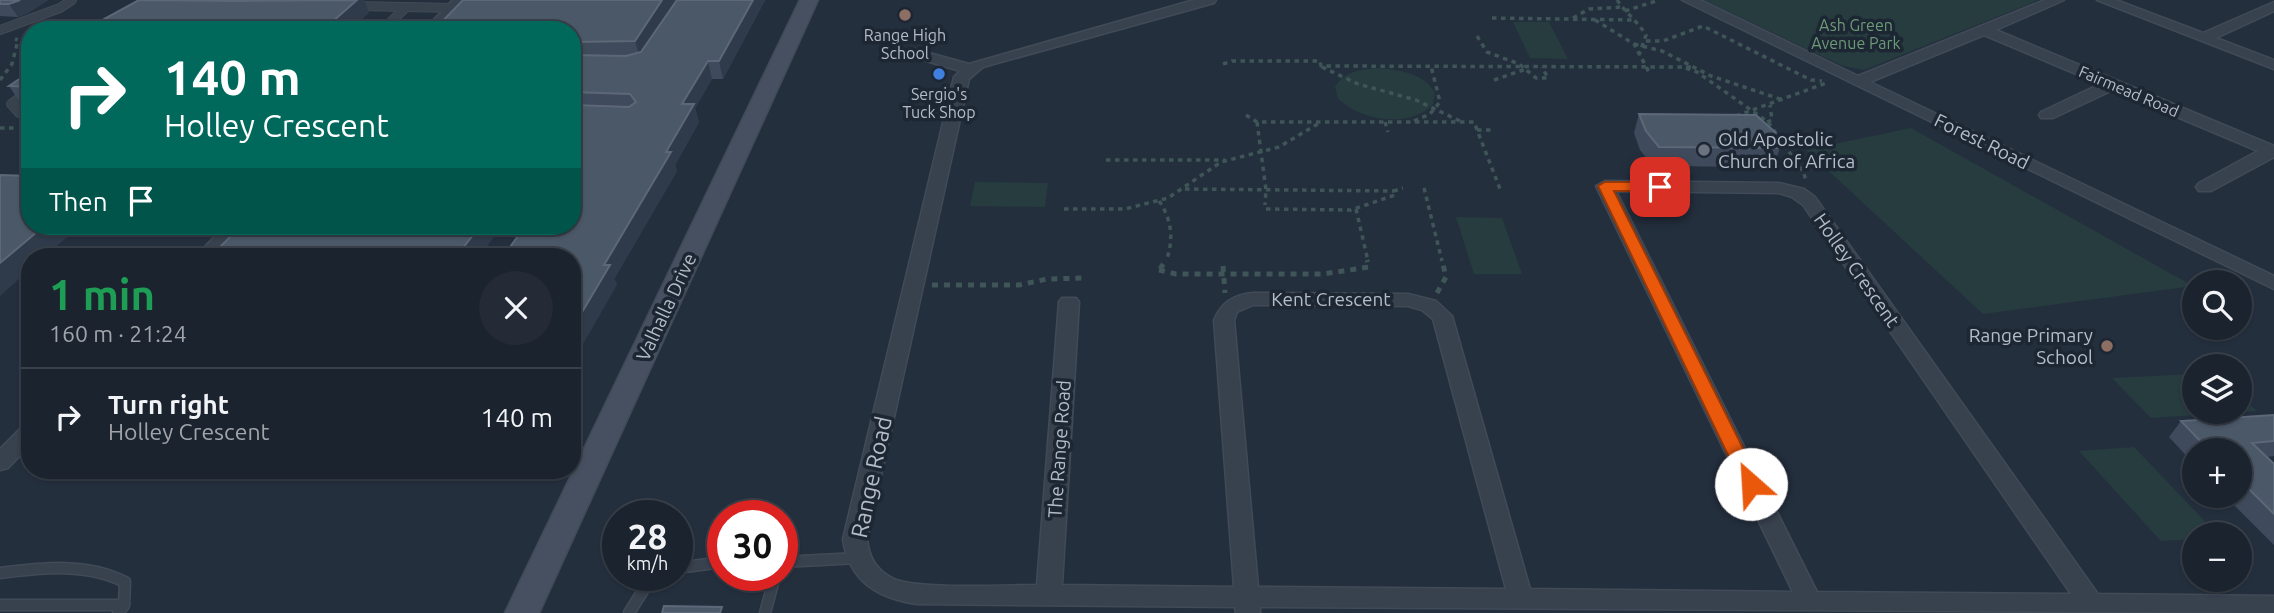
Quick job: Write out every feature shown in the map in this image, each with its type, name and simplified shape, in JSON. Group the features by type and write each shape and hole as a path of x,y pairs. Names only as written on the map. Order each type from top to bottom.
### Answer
{"main road":[{"name":"Valhalla Drive","path":"522,613 809,0"}],"street":[{"path":"911,51 969,69 989,61 1209,0"},
{"name":"Forest Road","path":"1689,0 2274,283"},
{"path":"1858,81 2057,0"},
{"path":"2104,0 2274,65"},
{"path":"440,21 457,4"},
{"path":"2204,38 2274,6"},
{"name":"Fairmead Road","path":"1984,30 2273,152"},
{"name":"Range Road","path":"969,69 962,78 855,539 858,558 872,579 888,589 902,593 1049,595 1247,605 1521,600 1810,602 2094,609 2274,606"},
{"path":"2047,115 2112,84"},
{"path":"2205,187 2273,152"},
{"path":"1797,193 1769,187 1605,186 1810,602"},
{"name":"Holley Crescent","path":"1797,193 1809,201 2094,609"},
{"path":"213,248 226,235"},
{"name":"Kent Crescent","path":"1247,605 1224,320 1229,308 1244,300 1253,299 1408,300 1429,305"},
{"name":"The Range Road","path":"1049,595 1069,302"},
{"path":"1429,305 1445,322 1521,600"},
{"path":"0,462 21,441"}],"lane":[{"path":"25,21 72,0"},
{"path":"341,5 406,7 457,4"},
{"path":"392,21 406,7"},
{"path":"0,30 21,23"},
{"path":"21,97 11,104 21,113"},
{"path":"798,561 858,558"},
{"path":"0,573 28,569 84,569 113,574 125,582 121,609 0,605"},
{"path":"629,613 643,591"},
{"path":"765,613 771,591"}],"path":[{"path":"1617,0 1643,29 1645,44 1639,55"},
{"path":"1573,19 1576,14 1594,8 1623,9 1656,1"},
{"path":"1551,10 1556,18"},
{"path":"1492,18 1633,20"},
{"path":"1595,19 1634,44 1663,41 1703,26 1709,29"},
{"path":"1477,36 1487,52 1524,68 1536,78 1548,78 1542,66"},
{"path":"0,80 12,64 18,40 9,38"},
{"path":"1634,44 1650,74"},
{"path":"1645,44 1711,76 1784,100"},
{"path":"1223,64 1231,61 1320,61 1321,66 1358,84 1403,96 1462,122"},
{"path":"1321,66 1415,64 1524,68 1694,67"},
{"path":"1414,122 1413,120 1435,109 1440,102 1440,93 1431,66"},
{"path":"1678,67 1697,72 1768,122 1804,173 1807,185 1797,193"},
{"path":"1494,80 1524,68"},
{"path":"1541,78 1548,82"},
{"path":"1739,121 1728,120 1829,82"},
{"path":"1760,124 1772,120 1770,105"},
{"path":"1246,115 1257,122 1474,122 1500,189"},
{"path":"1257,122 1266,190 1265,207 1356,209 1395,195 1394,191"},
{"path":"1064,209 1125,209 1159,201 1184,189 1208,170 1228,160 1290,141 1321,122"},
{"path":"1385,122 1388,132"},
{"path":"1477,130 1491,130"},
{"path":"1106,160 1228,160"},
{"path":"1184,189 1394,191 1404,188"},
{"path":"1424,188 1447,277 1429,305"},
{"path":"1159,201 1168,210 1171,254 1168,262 1159,270 1177,274 1323,274 1369,267 1356,209"},
{"path":"1072,209 1072,216"},
{"path":"1223,266 1226,295"},
{"path":"931,285 1019,285 1047,279 1086,278"}],"green space":[{"name":"Ash Green Avenue Park","path":"1704,0 2039,0 1864,70 1843,66"},
{"path":"1513,22 1549,22 1568,59 1530,58"},
{"path":"1378,68 1418,77 1435,93 1433,104 1412,117 1385,119 1359,112 1338,98 1335,87 1343,77 1360,70"},
{"path":"1911,128 2182,280 2182,287 1983,314 1806,150"},
{"path":"975,182 1048,183 1045,207 970,206"},
{"path":"1456,217 1502,218 1522,274 1474,274"},
{"path":"2182,375 2182,416 2151,418 2112,378"},
{"path":"2134,447 2182,497 2182,508 2192,508 2206,522 2182,522 2182,540 2161,541 2079,451"}],"building":[{"path":"0,0 20,0 0,4"},
{"path":"139,0 357,0 333,21 101,21"},
{"path":"463,0 662,0 635,41 581,42 581,21 443,21"},
{"path":"677,0 753,0 719,61 708,61 682,104 694,104 666,152 671,152 604,265 610,265 581,314 581,248 509,248 519,235 581,235 581,105 629,107 636,102 630,94 581,92 581,55 626,56 641,52"},
{"path":"21,78 21,87 9,86"},
{"path":"1639,114 1756,115 1775,132 1780,148 1659,147 1646,131"},
{"path":"0,175 21,176 21,235 33,235 0,263"},
{"path":"232,235 473,235 463,248 219,248"},
{"path":"2274,415 2274,441 2252,443 2252,438 2197,438 2184,424 2252,424 2252,416"},
{"path":"2252,443 2274,464 2274,514 2252,492"},
{"path":"664,606 722,607 720,613 662,613"}],"place":[{"name":"Range High School","path":"905,15"},
{"name":"Sergio's Tuck Shop","path":"939,74"},
{"name":"Old Apostolic Church of Africa","path":"1704,150"},
{"name":"Range Primary School","path":"2107,346"}],"route":[{"path":"1660,187 1605,186 1751,484"}]}
